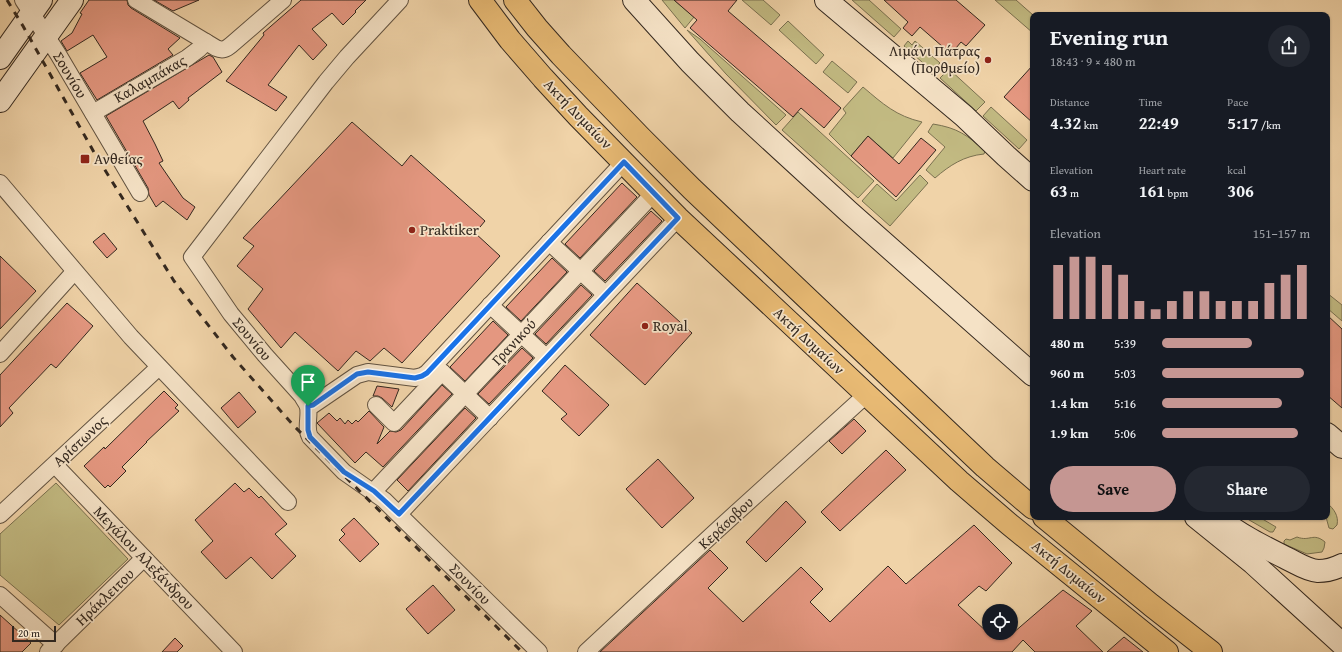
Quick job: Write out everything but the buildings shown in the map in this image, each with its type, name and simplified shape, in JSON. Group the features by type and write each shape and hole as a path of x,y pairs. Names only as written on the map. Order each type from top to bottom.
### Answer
{"main road":[{"path":"0,101 72,0"},
{"name":"Ακτή Δυμαίων","path":"480,0 520,52 578,116 678,218 866,395 990,508 1167,652"},
{"name":"Ακτή Δυμαίων","path":"515,0 561,55 634,132 692,189 980,462 1030,505"},
{"path":"634,0 690,62 740,112 849,212 1030,372"},
{"path":"826,0 972,123 1030,177"},
{"path":"0,58 32,4"},
{"path":"939,291 971,301 1030,353"},
{"path":"1330,436 1342,446"},
{"name":"Ακτή Δυμαίων","path":"1048,520 1211,652"},
{"path":"1200,520 1253,563 1342,644"},
{"path":"1221,520 1232,529 1303,567 1317,571 1324,571 1335,569 1342,565"}],"street":[{"name":"Καλαμπάκας","path":"136,0 221,50 227,48 283,0"},
{"name":"Σουνίου","path":"400,0 326,82 192,257 231,314 302,396 308,406 308,430 310,437 344,472 374,491 399,514 538,652"},
{"name":"Σουνίου","path":"32,4 47,36 140,193"},
{"name":"Καλαμπάκας","path":"93,113 187,58 206,42"},
{"path":"376,405 394,423 490,304 624,162"},
{"path":"0,183 74,272 131,337 288,502"},
{"name":"Γρανικού","path":"374,491 654,193"},
{"path":"399,514 678,218"},
{"path":"549,242 605,294"},
{"path":"0,354 74,272"},
{"path":"490,304 546,357"},
{"name":"Αρίστωνος","path":"0,515 159,367"},
{"path":"308,406 313,405 357,374 368,372 415,378 436,371"},
{"path":"436,371 465,394 490,418"},
{"name":"Κεράσοβου","path":"586,652 866,395"},
{"name":"Μεγάλου Αλεξάνδρου","path":"55,465 234,652"},
{"name":"Ηράκλειτου","path":"52,648 144,558"},
{"path":"0,594 52,648"}],"shaded area":[{"path":"662,0 674,0 694,17 685,28"},
{"path":"742,0 763,0 780,15 771,25"},
{"path":"852,0 869,0 901,29 894,37"},
{"path":"995,0 1016,0 1030,12 1030,30"},
{"path":"788,21 824,55 816,64 779,30"},
{"path":"687,30 700,39 786,115 776,125 726,74"},
{"path":"908,41 912,45 915,41 940,63 932,71 904,46"},
{"path":"832,61 857,82 848,93 823,72"},
{"path":"949,69 985,102 976,111 940,78"},
{"path":"863,87 897,113 922,122 893,158 868,136 851,156 829,134 846,113 843,109"},
{"path":"991,107 1027,140 1019,149 983,116"},
{"path":"798,112 874,181 858,198 782,130"},
{"path":"933,124 962,133 985,151 984,154 964,159 946,169 935,178 926,170 945,147 928,132"},
{"path":"920,175 928,183 890,226 862,201 877,184 896,201"},
{"path":"1330,295 1342,305 1342,321 1330,311"},
{"path":"56,483 128,559 59,625 0,575 0,534"},
{"path":"1330,506 1337,516 1337,525 1333,529 1329,528 1327,520 1330,520"},
{"path":"1249,520 1264,520 1276,527 1273,532 1270,532"},
{"path":"1297,537 1314,537 1321,539 1325,542 1322,552 1307,554 1284,544 1286,539 1290,540"}],"railway":[{"path":"7,0 95,154 174,281 233,357 293,425 522,652"}],"place":[{"name":"Λιμάνι Πάτρας (Πορθμείο)","path":"988,60"},
{"name":"Ανθείας","path":"85,159"},
{"name":"Praktiker","path":"412,230"},
{"name":"Royal","path":"645,326"}],"route":[{"path":"624,162 678,218 399,514 374,491 344,472 310,437 308,434 308,406 313,405 357,374 368,372 415,378 427,373 624,162"}]}
